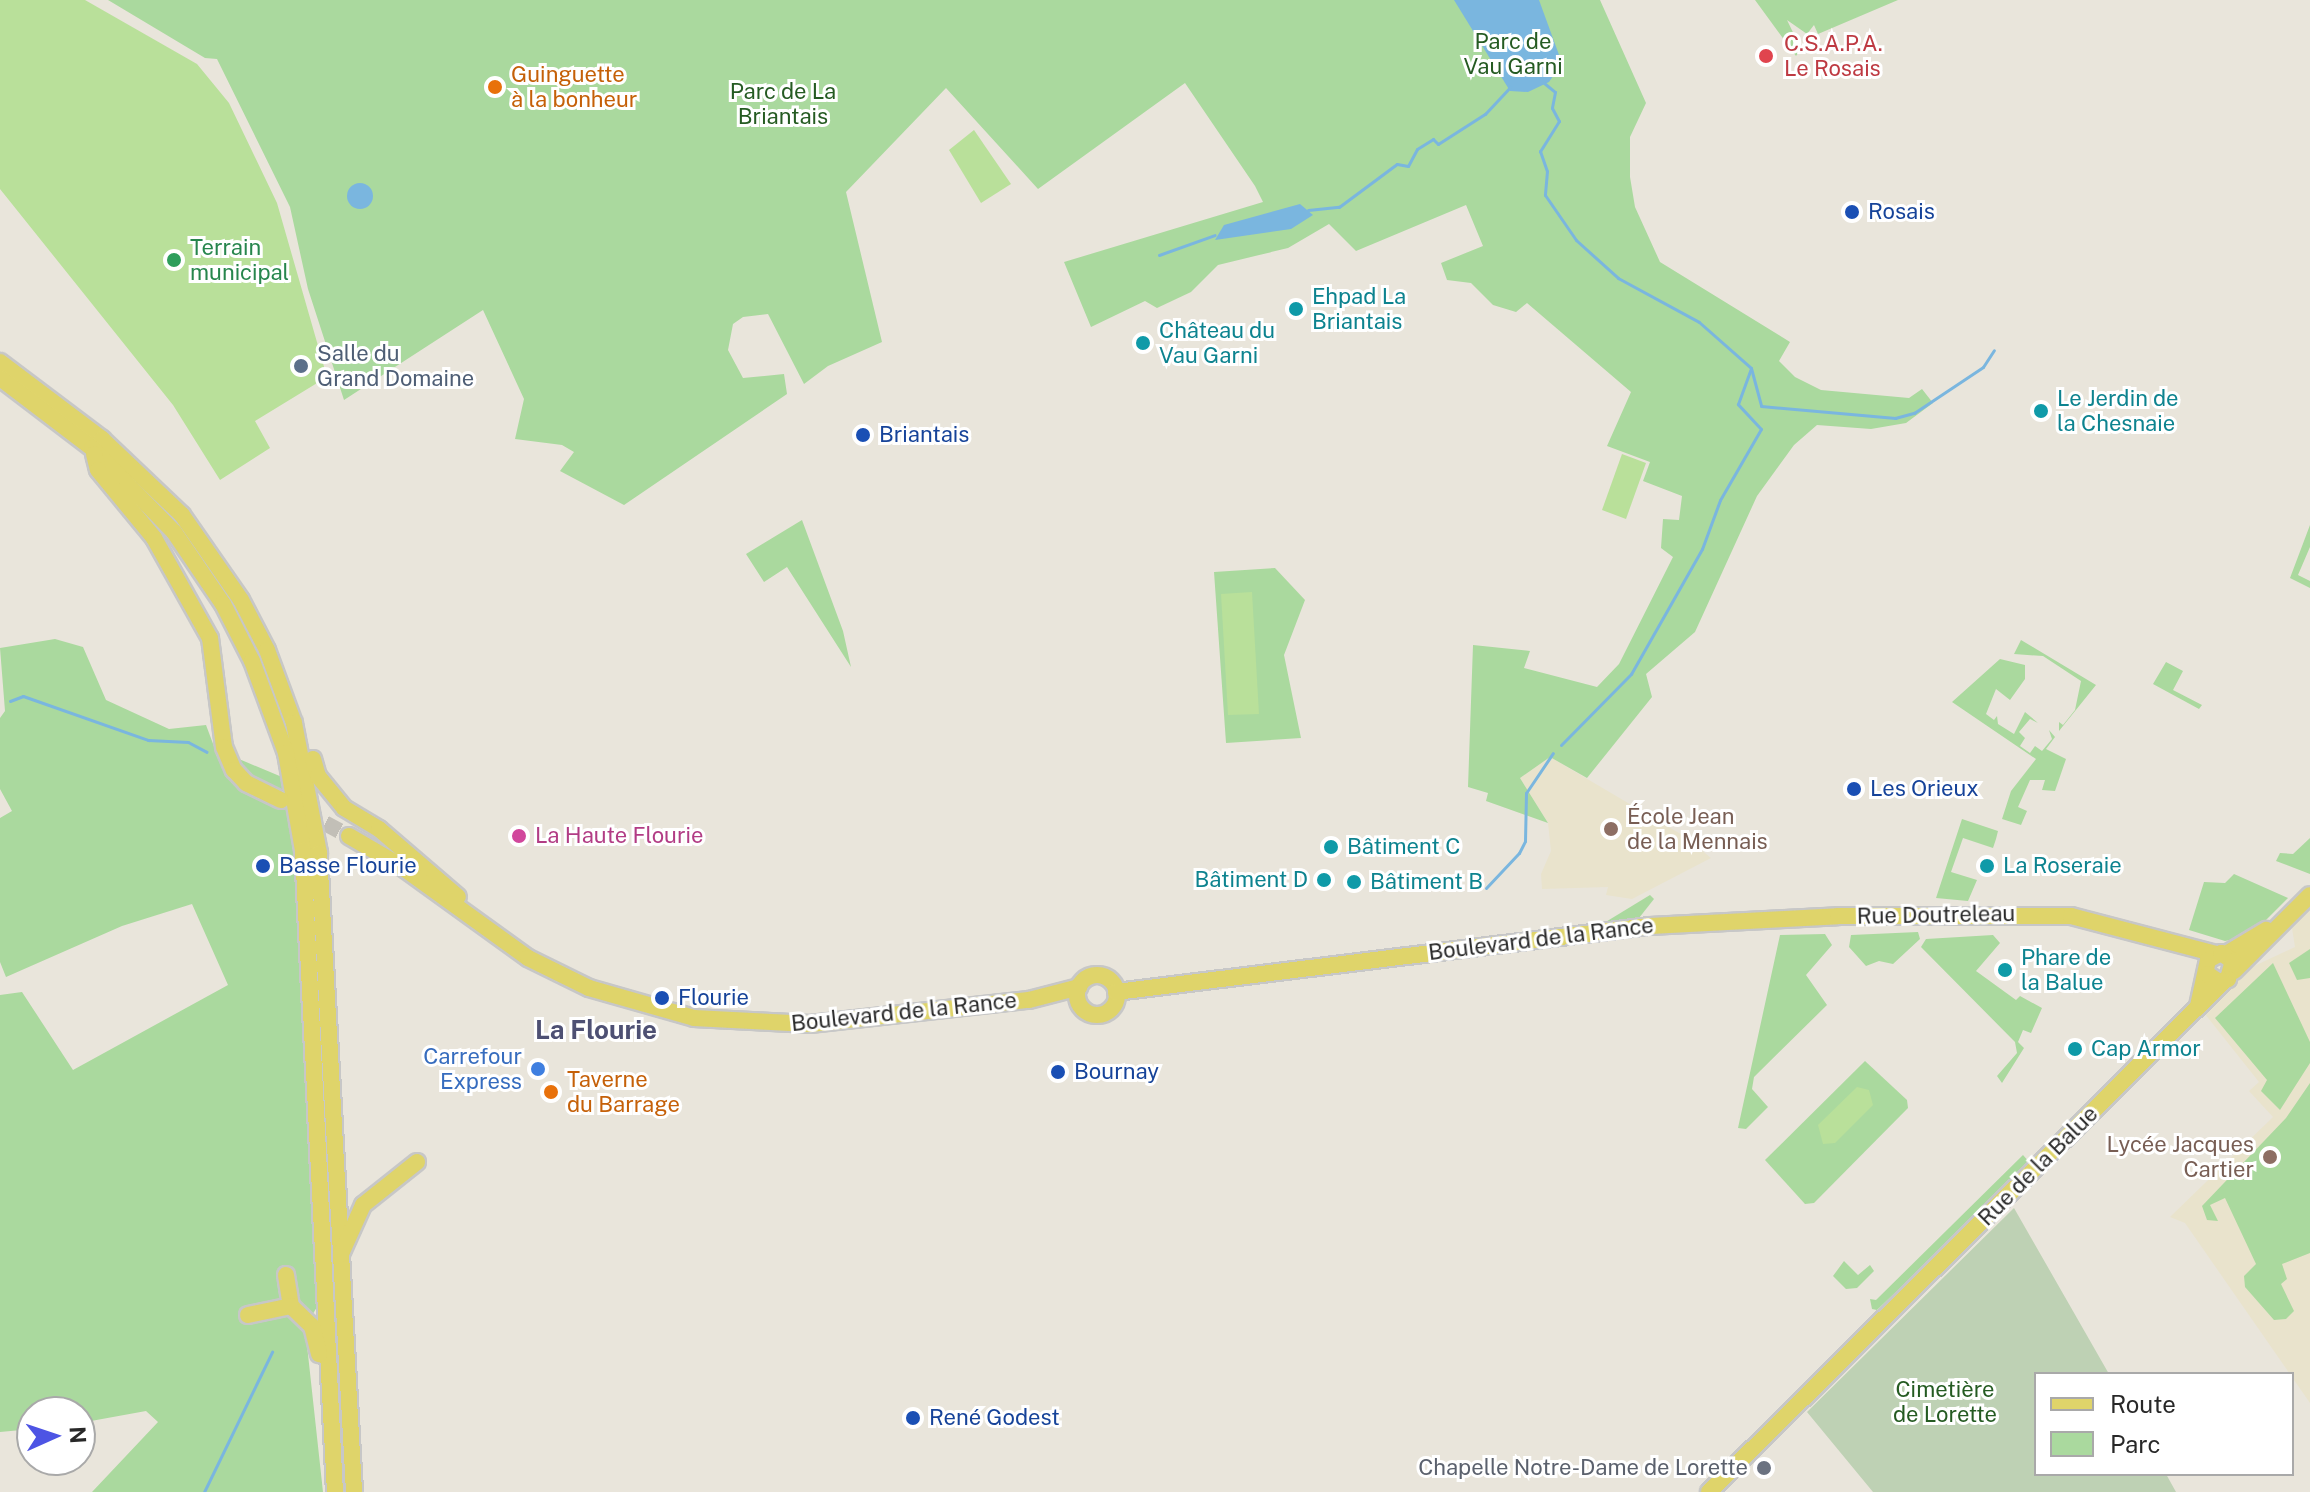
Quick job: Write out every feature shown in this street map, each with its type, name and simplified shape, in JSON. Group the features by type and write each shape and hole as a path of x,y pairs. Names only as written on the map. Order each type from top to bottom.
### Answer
{"main road":[{"path":"0,362 102,439 182,515 241,600 267,650 294,723 317,827 354,1492"},
{"path":"0,378 92,448 174,532 215,590 252,661 286,753 303,850 335,1492"},
{"path":"92,448 98,470 154,538 210,638 228,759 246,783 278,798"},
{"path":"294,723 305,730 318,776 328,793 439,879 483,930"},
{"name":"Boulevard de la Rance","path":"349,836 424,883 483,930 589,988 694,1018 810,1024 1078,995"},
{"name":"Rue de la Balue","path":"1709,1492 2310,895"},
{"name":"Rue de la Balue","path":"2197,1007 2207,972 2221,954 2293,912"},
{"name":"Rue Doutreleau","path":"1679,924 2051,914 2085,918 2188,949 2221,954"},
{"name":"Boulevard de la Rance","path":"1116,992 1679,924"},
{"path":"2188,949 2207,972 2229,976"},
{"path":"2221,954 2229,976"},
{"path":"1100,975 1116,992 1114,1004 1099,1015 1087,1012 1078,995 1088,977 1100,975"},
{"path":"340,1255 363,1205 417,1162"},
{"path":"286,1275 291,1306 312,1326 321,1378 330,1393"},
{"path":"248,1315 291,1306"}],"shaded area":[{"name":"École Jean de la Mennais","path":"1550,757 1684,836 1711,858 1632,899 1606,895 1608,887 1542,889 1541,874 1551,851 1548,823 1520,778"},
{"name":"Lycée Jacques Cartier","path":"2310,910 2310,1403 2294,1380 2294,1372 2288,1372 2185,1223 2170,1217 2273,1117 2249,1091 2259,1082 2205,1014 2252,967 2295,947 2292,928"}],"green space":[{"name":"Terrain municipal","path":"0,0 85,0 197,64 229,103 277,203 327,377 255,421 270,448 220,480 173,405 0,189"},
{"path":"108,0 1600,0 1646,103 1630,137 1630,177 1635,207 1660,262 1790,342 1779,361 1795,377 1821,390 1909,398 1922,389 1933,403 1906,423 1871,429 1817,425 1794,445 1757,496 1695,632 1646,674 1652,697 1587,778 1550,757 1520,778 1548,823 1486,801 1488,793 1468,787 1473,645 1530,651 1524,668 1597,687 1619,664 1673,557 1661,548 1663,519 1679,520 1682,496 1643,481 1650,462 1607,446 1631,392 1527,303 1516,312 1493,305 1471,283 1447,280 1441,263 1483,246 1466,205 1356,251 1329,224 1288,248 1218,265 1191,292 1157,308 1145,301 1091,327 1064,262 1263,202 1255,186 1185,83 1038,189 946,88 846,192 882,342 828,366 804,384 768,314 743,317 733,324 728,350 743,378 784,374 787,394 624,505 560,471 574,452 562,445 515,439 524,399 483,310 344,400 308,289 290,207 217,59 205,58"},
{"path":"1755,0 1898,0 1818,34 1814,25 1807,34 1787,20 1801,49 1796,56"},
{"path":"974,130 1011,184 981,203 949,150"},
{"path":"1622,454 1646,463 1626,519 1602,510"},
{"path":"802,520 843,631 851,667 787,567 764,582 746,554"},
{"path":"2310,525 2310,547 2298,575 2310,581 2310,588 2290,578"},
{"path":"1275,568 1305,600 1284,655 1301,738 1226,743 1214,572"},
{"path":"1252,592 1259,714 1228,715 1221,594"},
{"path":"55,639 83,647 106,700 169,729 206,725 215,749 282,777 295,863 317,1307 305,1327 323,1492 92,1492 158,1422 146,1411 96,1420 96,1396 16,1396 16,1430 0,1432 0,995 22,992 73,1070 228,985 192,904 122,926 6,977 0,962 0,818 12,811 0,789 0,718 5,711 0,648"},
{"path":"2021,640 2096,685 2059,731 2059,722 2063,725 2075,710 2081,681 2043,656 2014,654"},
{"path":"2000,659 2025,665 2025,679 2010,700 1996,689 1986,714 1994,720 1997,716 1998,724 2014,734 2025,712 2038,723 2030,719 2019,732 2025,738 2020,746 2030,753 2035,746 2042,751 2052,739 2049,730 2055,737 2046,749 2066,759 2055,791 2042,790 2045,780 2030,780 2018,807 2027,811 2021,825 2002,819 2011,791 2036,759 1952,702"},
{"path":"2166,662 2183,671 2173,690 2202,705 2199,709 2153,684"},
{"path":"1962,819 1998,831 1996,839 1993,848 1963,838 1951,872 1977,880 1968,901 1936,898"},
{"path":"2310,838 2310,874 2276,861 2280,853 2293,854"},
{"path":"2234,874 2288,898 2250,936 2225,941 2189,930 2204,882 2225,883"},
{"path":"1650,895 1654,899 1639,918 1604,923"},
{"path":"1918,932 1920,939 1893,964 1879,961 1866,966 1849,947 1851,935"},
{"path":"1825,934 1832,945 1806,975 1827,1005 1754,1077 1752,1089 1768,1107 1746,1129 1738,1128 1780,935"},
{"path":"1993,935 2000,943 1976,971 2016,1000 2020,996 2042,1008 2031,1033 2023,1030 2018,1042 2024,1048 2002,1083 1997,1076 2017,1053 2015,1042 1921,947 1926,939"},
{"path":"2310,949 2310,978 2297,980 2289,963"},
{"path":"2273,963 2310,1042 2310,1063 2280,1110 2261,1091 2267,1080 2215,1018"},
{"path":"1865,1061 1907,1100 1908,1108 1814,1203 1805,1204 1765,1160"},
{"path":"2310,1083 2310,1253 2282,1264 2287,1279 2281,1284 2294,1311 2286,1319 2274,1320 2245,1287 2244,1276 2256,1264 2225,1198 2210,1205 2218,1221 2207,1220 2202,1206 2286,1118"},
{"path":"1857,1087 1869,1090 1873,1105 1835,1143 1823,1144 1818,1125"},
{"path":"2023,1155 2030,1163 1877,1310 1872,1309 1870,1299 1876,1300"},
{"name":"Cimetière de Lorette","path":"2014,1208 2108,1372 2034,1372 2034,1476 2167,1476 2176,1492 1873,1492 1807,1412"},
{"path":"1844,1261 1858,1275 1870,1265 1874,1271 1857,1288 1846,1289 1833,1276"}],"water":[{"path":"1454,0 1539,0 1562,63 1549,82 1528,92 1510,91"},
{"path":"360,183 369,187 373,196 369,205 360,209 351,205 347,196 351,187"},
{"path":"1300,204 1313,215 1291,229 1215,240 1224,225"}],"waterway":[{"path":"1544,83 1555,92 1552,108 1559,121 1540,151 1547,171 1545,195 1576,240 1618,278 1699,322 1751,368 1761,406 1895,418 1914,413 1983,367 1994,350"},
{"path":"1308,210 1339,207 1397,164 1408,166 1417,149 1433,139 1438,144 1485,114 1510,87"},
{"path":"1159,255 1215,235"},
{"path":"1561,745 1631,674 1702,549 1720,500 1761,429 1738,404 1751,368"},
{"path":"10,701 23,696 148,740 188,742 207,752"},
{"path":"1486,888 1519,853 1525,841 1526,793 1553,753"},
{"path":"204,1492 272,1352"}],"tunnel":[{"path":"304,812 349,836"}],"place":[{"name":"C.S.A.P.A. Le Rosais","path":"1766,56"},
{"name":"Guinguette à la bonheur","path":"495,87"},
{"name":"Rosais","path":"1852,212"},
{"name":"Terrain municipal","path":"174,260"},
{"name":"Ehpad La Briantais","path":"1296,309"},
{"name":"Château du Vau Garni","path":"1143,343"},
{"name":"Salle du Grand Domaine","path":"301,366"},
{"name":"Le Jerdin de la Chesnaie","path":"2041,411"},
{"name":"Briantais","path":"863,435"},
{"name":"Les Orieux","path":"1854,789"},
{"name":"École Jean de la Mennais","path":"1611,829"},
{"name":"La Haute Flourie","path":"519,836"},
{"name":"Bâtiment C","path":"1331,847"},
{"name":"Basse Flourie","path":"263,866"},
{"name":"La Roseraie","path":"1987,866"},
{"name":"Bâtiment D","path":"1324,880"},
{"name":"Bâtiment B","path":"1354,882"},
{"name":"Phare de la Balue","path":"2005,970"},
{"name":"Flourie","path":"662,998"},
{"name":"Cap Armor","path":"2075,1049"},
{"name":"Carrefour Express","path":"538,1069"},
{"name":"Bournay","path":"1058,1072"},
{"name":"Taverne du Barrage","path":"551,1092"},
{"name":"Lycée Jacques Cartier","path":"2270,1157"},
{"name":"René Godest","path":"913,1418"},
{"name":"Chapelle Notre-Dame de Lorette","path":"1764,1468"}],"district":[{"name":"La Flourie","path":"596,1030"}],"park label":[{"name":"Parc de Vau Garni","path":"1513,54"},
{"name":"Parc de La Briantais","path":"783,104"}]}
